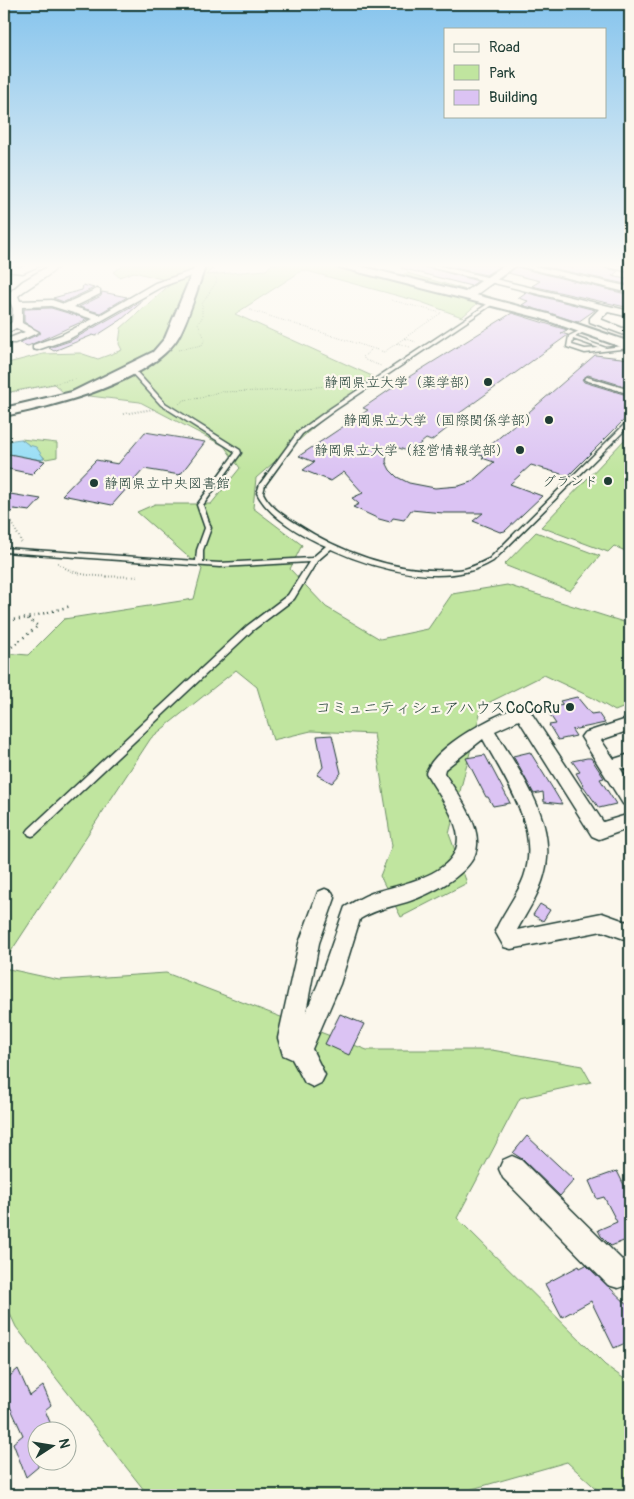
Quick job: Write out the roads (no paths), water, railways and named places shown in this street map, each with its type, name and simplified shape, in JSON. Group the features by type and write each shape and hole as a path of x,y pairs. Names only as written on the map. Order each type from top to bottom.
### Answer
{"street":[{"path":"11,341 29,334"},
{"path":"37,347 70,334"},
{"path":"4,412 76,395 157,355 173,334"},
{"path":"598,334 630,346"},
{"path":"300,1050 329,984 352,912 373,900 411,892 429,884 457,866 468,846 466,830 454,804 435,773 437,766 484,728 522,712 598,831 630,821"},
{"path":"630,724 590,736 630,799"},
{"path":"484,728 526,803 538,842 535,874 505,931 511,940 602,922 630,932"},
{"path":"314,1075 300,1050 291,1047 289,1038 309,943 325,898"},
{"path":"512,1169 618,1275 630,1271"}],"lane":[{"path":"446,334 300,433 262,485 260,493 263,501 274,511 329,547 380,563 407,569 439,573 461,572 479,568 492,560 630,422"},
{"path":"576,334 571,337 569,346 585,351 630,346"},
{"path":"571,337 608,349"},
{"path":"131,369 168,407 237,450 238,454 200,505 208,528 200,550 199,563"},
{"path":"587,379 630,392"},
{"path":"32,832 250,628 291,597 314,560 329,547"},
{"path":"4,550 220,566 260,565 314,560"}],"water":[{"path":"21,439 29,445 36,447 44,458 41,460 8,454 10,451 4,448 6,443"}],"place":[{"name":"静岡県立大学（薬学部）","path":"488,382"},
{"name":"静岡県立大学（国際関係学部）","path":"549,420"},
{"name":"静岡県立大学（経営情報学部）","path":"520,450"},
{"name":"グランド","path":"608,481"},
{"name":"静岡県立中央図書館","path":"94,483"},
{"name":"コミュニティシェアハウスCoCoRu","path":"570,707"}]}
